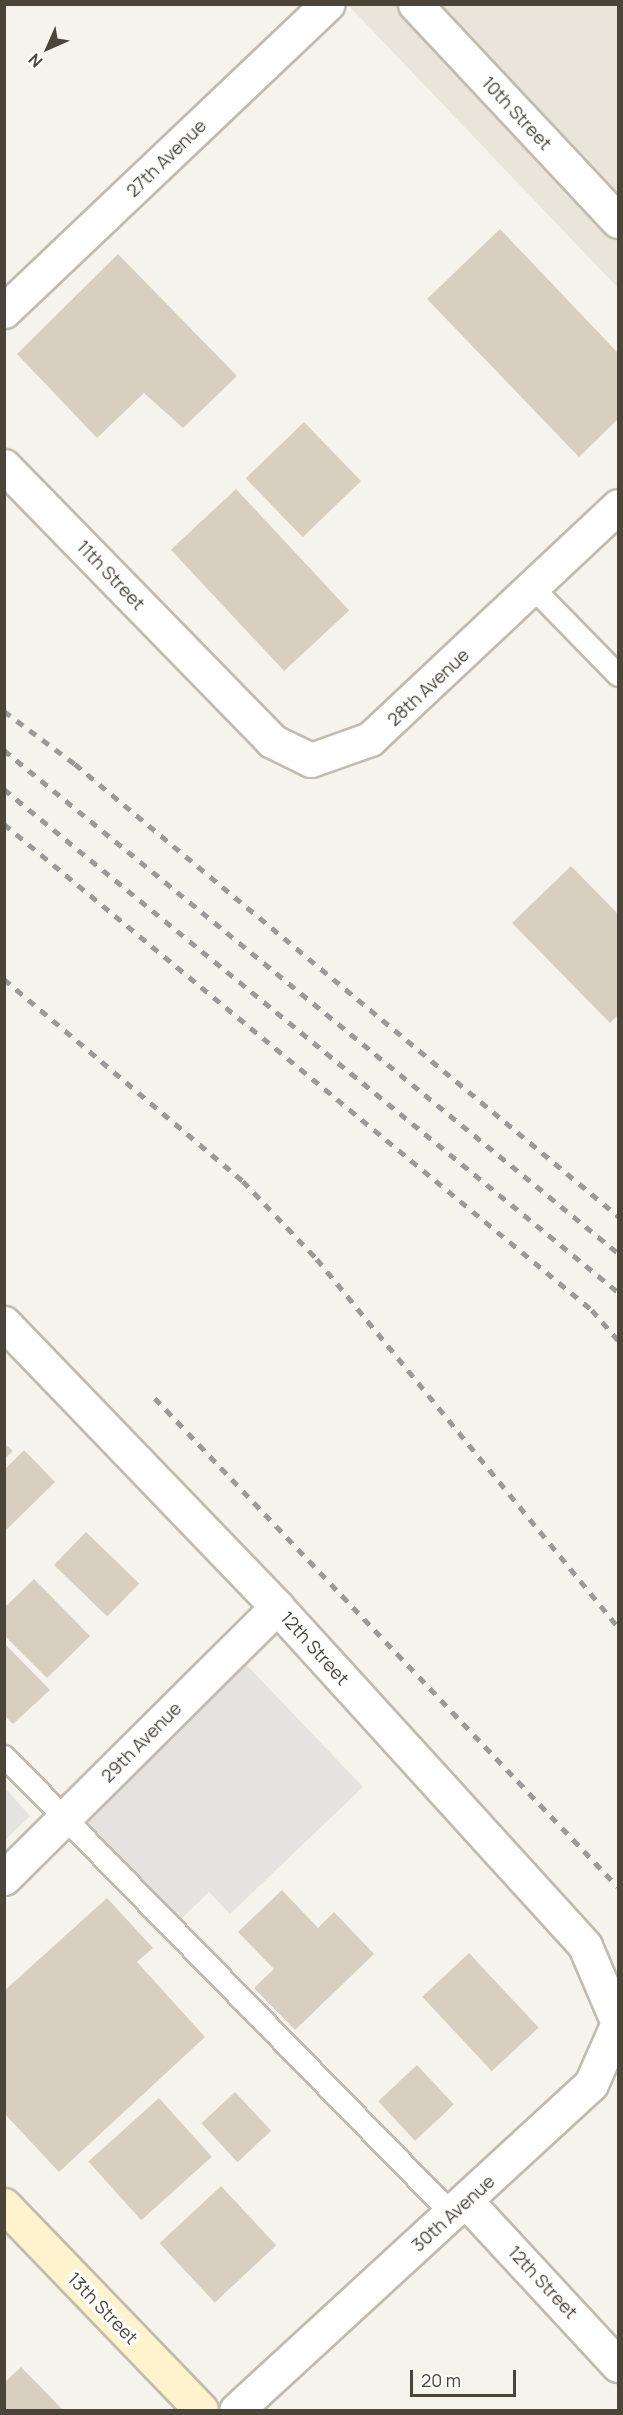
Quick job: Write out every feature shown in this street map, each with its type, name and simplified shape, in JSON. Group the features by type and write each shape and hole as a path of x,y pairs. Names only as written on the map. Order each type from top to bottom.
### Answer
{"main road":[{"name":"13th Street","path":"4,2205 201,2410"}],"street":[{"name":"27th Avenue","path":"4,311 327,4"},
{"name":"10th Street","path":"415,4 618,221"},
{"name":"11th Street","path":"4,466 218,685"},
{"name":"28th Avenue","path":"218,685 272,741 311,760 370,739 534,589 618,507"},
{"name":"12th Street","path":"4,1323 277,1607 585,1946 604,1989"},
{"name":"29th Avenue","path":"4,1878 277,1607"},
{"name":"30th Avenue","path":"236,2410 591,2084 618,2023 604,1989"},
{"name":"12th Street","path":"459,2207 618,2365"}],"lane":[{"path":"534,589 618,675"},
{"path":"4,1755 459,2207"}],"shaded area":[{"path":"348,5 618,5 618,288"},
{"path":"241,1659 363,1787 230,1914 209,1892 176,1924 74,1817"},
{"path":"5,1788 30,1816 5,1840"}],"building":[{"path":"500,229 618,353 618,419 579,457 427,299"},
{"path":"118,254 237,376 183,428 144,393 97,438 17,354"},
{"path":"304,422 361,481 303,537 246,478"},
{"path":"236,489 349,610 284,671 171,550"},
{"path":"571,866 618,914 618,1015 610,1023 512,923"},
{"path":"4,1443 13,1451 4,1459"},
{"path":"24,1450 55,1482 4,1532 4,1470"},
{"path":"86,1532 139,1583 107,1616 54,1565"},
{"path":"34,1579 90,1636 47,1678 4,1635 4,1608"},
{"path":"4,1643 50,1690 13,1724 4,1715"},
{"path":"282,1890 318,1928 334,1912 374,1954 295,2030 254,1988 274,1969 238,1932"},
{"path":"107,1898 153,1948 137,1962 205,2037 59,2172 4,2113 4,1991"},
{"path":"469,1953 539,2028 492,2071 422,1997"},
{"path":"417,2065 454,2104 415,2141 378,2101"},
{"path":"235,2092 271,2131 238,2162 201,2123"},
{"path":"159,2098 212,2157 141,2220 88,2162"},
{"path":"221,2186 276,2245 215,2303 160,2243"},
{"path":"21,2367 63,2410 4,2410 4,2383"}],"railway":[{"path":"4,711 75,764 618,1216"},
{"path":"4,750 618,1253"},
{"path":"4,789 618,1292"},
{"path":"4,824 592,1310 618,1340"},
{"path":"4,979 243,1181 317,1259 618,1627"},
{"path":"155,1398 618,1887"}]}
